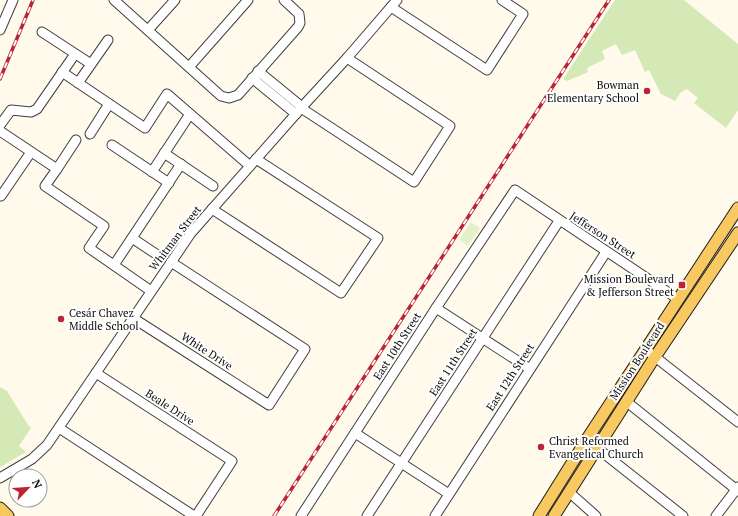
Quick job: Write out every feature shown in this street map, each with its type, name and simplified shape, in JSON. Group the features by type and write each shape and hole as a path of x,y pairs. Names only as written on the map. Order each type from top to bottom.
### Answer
{"main road":[{"name":"Mission Boulevard","path":"539,516 569,467 738,208"},
{"name":"Mission Boulevard","path":"554,516 568,492 738,233"},
{"path":"705,257 716,265"},
{"path":"0,508 8,516"}],"street":[{"path":"0,30 14,0"},
{"path":"114,0 221,96 229,98 238,95 298,27 300,18 297,10 284,0"},
{"path":"148,30 175,0"},
{"path":"189,67 248,0"},
{"name":"Whitman Street","path":"0,478 32,460 47,445 191,233 397,0"},
{"path":"391,7 487,70 523,14 502,0"},
{"path":"42,32 91,64"},
{"path":"78,83 108,40"},
{"path":"0,125 11,110 35,111 75,54"},
{"path":"255,75 300,110 414,182 450,126 347,58"},
{"path":"62,72 145,128 167,94 250,166"},
{"path":"90,134 109,104"},
{"path":"152,172 190,114"},
{"path":"0,131 56,169"},
{"path":"76,140 46,186 104,226 89,248 151,291"},
{"path":"112,145 169,183"},
{"path":"1,196 31,152"},
{"path":"164,153 213,186"},
{"path":"212,209 341,293 378,238 256,159"},
{"path":"114,265 181,164"},
{"name":"Jefferson Street","path":"515,190 559,221 678,299"},
{"name":"East 10th Street","path":"301,516 436,308 515,190"},
{"name":"East 11th Street","path":"367,516 559,221"},
{"path":"132,238 159,256"},
{"name":"East 12th Street","path":"434,516 606,252"},
{"name":"White Drive","path":"133,318 269,405 305,349 170,262"},
{"path":"436,308 530,369"},
{"path":"646,349 738,422"},
{"name":"Beale Drive","path":"96,373 232,461 195,516"},
{"path":"627,402 737,489 716,516"},
{"path":"59,428 195,516"},
{"path":"355,433 449,494"},
{"path":"597,448 683,516"},
{"path":"568,492 596,516"}],"green space":[{"path":"615,0 684,0 738,44 738,110 726,128 694,103 698,98 687,89 681,92 675,101 661,94 649,70 645,72 635,50 622,55 616,44 602,51 605,59 587,68 588,72 567,81 563,79"},
{"path":"471,222 480,228 468,246 459,240"},
{"path":"0,387 7,391 31,428 19,446 26,452 0,467"}],"railway":[{"path":"0,79 33,0"},
{"path":"274,516 609,0"}],"place":[{"name":"Bowman Elementary School","path":"647,91"},
{"name":"Mission Boulevard & Jefferson Street","path":"682,285"},
{"name":"Cesár Chavez Middle School","path":"61,319"},
{"name":"Christ Reformed Evangelical Church","path":"541,447"}]}
